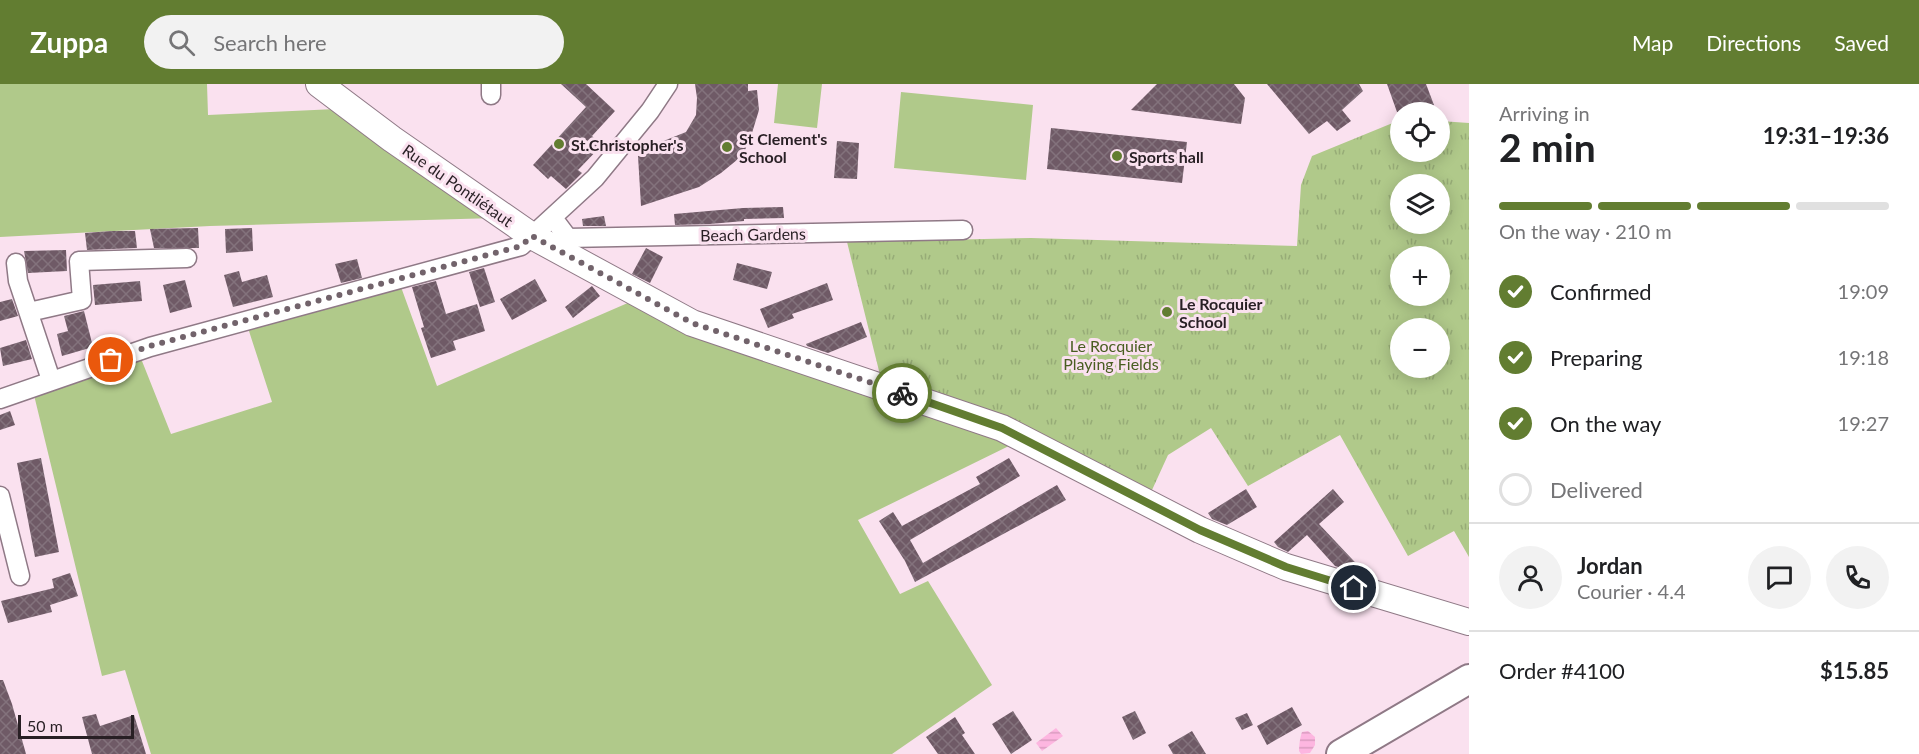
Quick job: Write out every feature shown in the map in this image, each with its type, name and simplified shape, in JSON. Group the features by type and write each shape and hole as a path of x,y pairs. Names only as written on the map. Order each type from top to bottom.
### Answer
{"main road":[{"name":"Rue du Pontliétaut","path":"320,84 392,139 532,236 692,323 1002,428 1200,530 1286,567 1469,622"},
{"path":"1341,754 1469,679"}],"street":[{"path":"0,399 150,346 521,246 595,178 650,111 668,84"},
{"name":"Beach Gardens","path":"553,218 568,238 963,230"},
{"path":"29,312 82,300 79,261 187,258"},
{"path":"16,263 18,281 51,380"},
{"path":"0,496 20,576"}],"green space":[{"path":"0,84 207,84 208,115 336,109 496,218 210,226 0,237"},
{"path":"778,84 822,84 817,128 774,123"},
{"path":"901,92 1033,105 1026,180 894,168"},
{"name":"Le Rocquier Playing Fields","path":"1450,122 1469,123 1469,557 1454,531 1408,556 1340,435 1248,486 1211,428 1168,455 1147,501 883,387 847,242 1031,238 1297,246 1301,185 1312,156 1390,124 1390,162 1450,162"},
{"path":"401,287 437,386 630,302 1015,443 858,520 900,594 928,581 992,685 892,754 151,754 125,670 102,676 34,395 140,356 171,434 272,402 248,328"}],"shaded area":[{"path":"1056,728 1063,736 1042,751 1036,743"},
{"path":"1308,731 1315,737 1315,745 1310,753 1301,754 1299,751 1301,734"}],"building":[{"path":"561,84 586,84 615,111 592,136 602,145 578,170 582,173 566,189 551,176 548,179 533,165 586,107"},
{"path":"695,84 748,84 748,91 757,90 759,110 743,155 699,187 641,206 638,156 645,155 644,144 666,140 686,132 696,115"},
{"path":"1157,84 1234,84 1245,98 1241,124 1131,110"},
{"path":"1267,84 1359,84 1363,91 1342,110 1351,121 1337,131 1327,121 1309,134"},
{"path":"1387,84 1426,84 1433,102 1393,102"},
{"name":"Sports hall","path":"1051,128 1187,142 1182,183 1047,169"},
{"path":"837,141 859,143 857,179 834,178"},
{"path":"783,207 784,218 675,225 674,214"},
{"path":"604,216 606,226 583,226 582,219"},
{"path":"198,228 199,248 154,248 150,229"},
{"path":"252,228 253,251 226,253 225,229"},
{"path":"135,231 137,248 87,250 85,233"},
{"path":"646,248 663,257 650,283 632,274"},
{"path":"66,250 67,271 28,273 24,251"},
{"path":"357,259 362,278 341,283 335,264"},
{"path":"737,263 772,272 767,289 733,280"},
{"path":"484,268 495,302 480,307 469,272"},
{"path":"239,271 242,282 267,275 273,297 233,307 224,275"},
{"path":"535,279 547,301 512,320 500,299"},
{"path":"185,280 192,307 170,313 163,285"},
{"path":"140,281 142,301 95,305 93,285"},
{"path":"436,281 446,314 477,304 485,331 453,341 456,350 431,358 421,328 424,327 412,287"},
{"path":"827,283 833,300 792,314 794,318 768,328 760,309"},
{"path":"592,286 600,296 573,318 565,307"},
{"path":"12,299 18,316 0,321 0,302"},
{"path":"84,311 93,347 62,356 57,334 68,331 64,316"},
{"path":"861,322 867,337 828,353 806,344"},
{"path":"26,340 32,359 3,366 0,348"},
{"path":"10,411 15,425 0,430 0,415"},
{"path":"41,458 59,552 35,557 17,463"},
{"path":"1009,458 1020,476 910,540 923,563 1057,485 1066,500 915,582 905,561 879,521 893,512 902,526 980,484 976,477"},
{"path":"1246,489 1257,507 1227,525 1212,519 1208,513"},
{"path":"1333,489 1344,502 1319,524 1368,576 1335,566 1307,535 1288,552 1274,542"},
{"path":"70,573 78,596 50,605 52,612 8,623 1,601 54,588 52,579"},
{"path":"0,680 3,680 12,704 26,754 0,754"},
{"path":"1292,707 1302,725 1267,745 1257,726"},
{"path":"1013,711 1032,740 1011,754 992,724"},
{"path":"1135,711 1146,733 1133,740 1122,717"},
{"path":"1247,713 1253,725 1242,730 1235,718"},
{"path":"96,714 100,726 134,715 146,754 92,754 82,717"},
{"path":"955,717 965,733 962,735 975,754 938,754 926,737"},
{"path":"1192,731 1206,754 1173,754 1168,745"}],"way so far":[{"path":"111,360 150,346 477,259 521,246 532,236 692,323 902,393"}],"place":[{"name":"St.Christopher's","path":"559,144"},
{"name":"St Clement's School","path":"727,147"},
{"name":"Sports hall","path":"1117,156"},
{"name":"Le Rocquier School","path":"1167,312"}],"route":[{"path":"902,393 1002,428 1200,530 1286,567 1354,588"}]}
